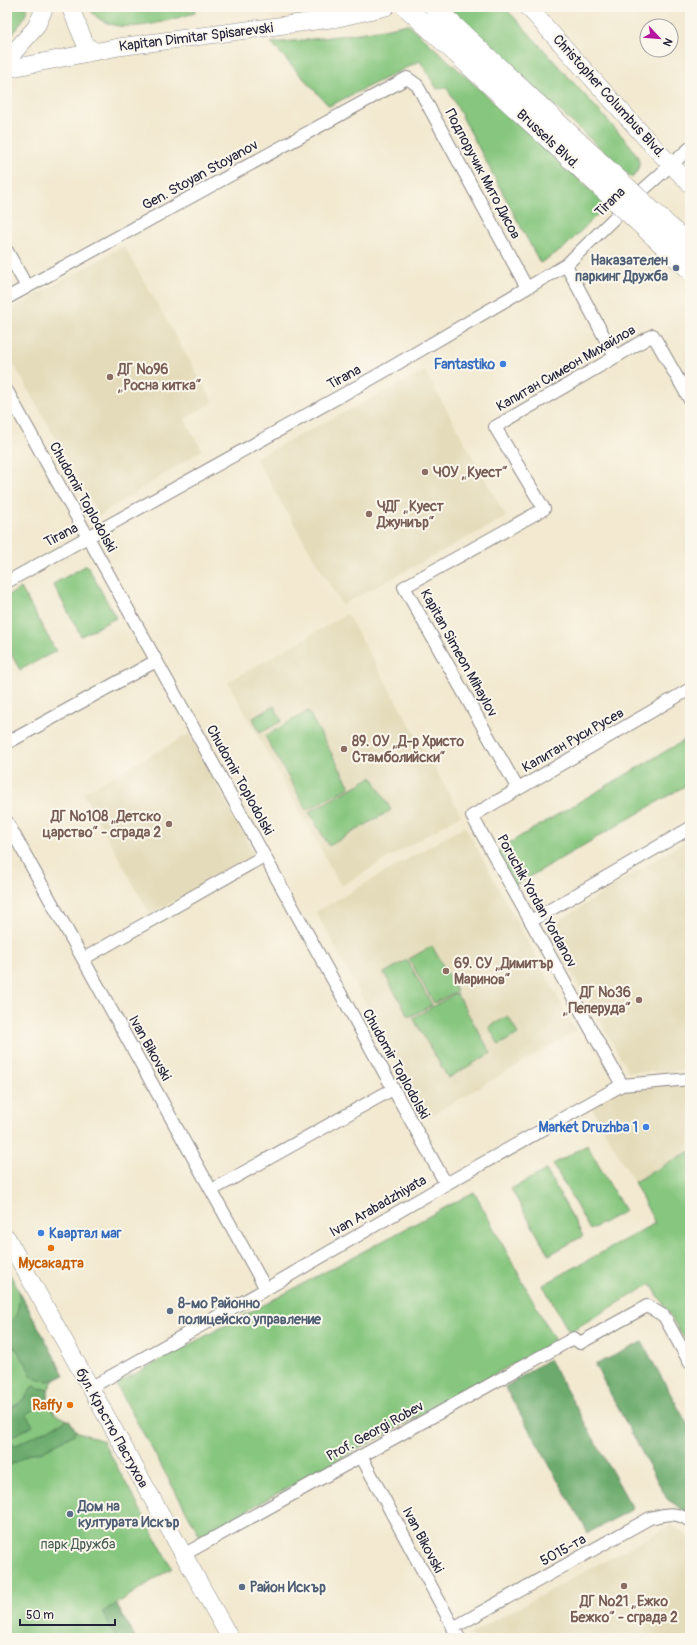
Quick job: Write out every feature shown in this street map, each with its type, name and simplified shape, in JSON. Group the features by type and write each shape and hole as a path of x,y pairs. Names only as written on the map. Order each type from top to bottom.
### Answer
{"main road":[{"name":"Brussels Blvd.","path":"406,7 690,270"},
{"name":"Brussels Blvd.","path":"434,7 690,246"}],"street":[{"path":"7,60 36,27 45,7"},
{"path":"70,7 85,42 88,47 95,51"},
{"name":"Kapitan Dimitar Spisarevski","path":"7,69 95,51 163,40 338,18 386,7"},
{"name":"Christopher Columbus Blvd.","path":"528,7 690,184"},
{"name":"Gen. Stoyan Stoyanov","path":"7,298 407,78"},
{"name":"Подпоручик Мито Дисов","path":"407,78 417,85 527,288"},
{"name":"Tirana","path":"7,582 372,378 566,265 671,164 690,148"},
{"path":"7,251 28,287"},
{"path":"566,265 615,357"},
{"name":"Капитан Симеон Михайлов","path":"518,789 404,587 544,509 494,426 653,335 690,400"},
{"name":"Chudomir Toplodolski","path":"7,391 446,1184"},
{"path":"7,743 156,661"},
{"name":"Капитан Руси Русев","path":"472,816 690,689"},
{"name":"Рoruchik Yordan Yordanov","path":"472,816 622,1085"},
{"name":"Ivan Bikovski","path":"7,822 266,1289"},
{"path":"530,921 690,828"},
{"path":"83,959 264,856"},
{"name":"Ivan Arabadzhiyata","path":"90,1388 622,1085 690,1079"},
{"path":"212,1190 393,1088"},
{"name":"бул. Кръстю Пастухов","path":"7,1238 230,1638"},
{"name":"Prof. Georgi Robev","path":"183,1555 574,1338 580,1344 647,1306 664,1316 690,1362"},
{"name":"Ivan Bikovski","path":"361,1456 456,1633"},
{"name":"5015-та","path":"456,1633 650,1518 666,1514 680,1515 690,1521"}],"shaded area":[{"name":"ДГ №96 „Росна китка“","path":"124,246 213,402 184,419 202,450 99,516 7,352 7,311"},
{"path":"425,371 506,517 342,605 255,458"},
{"name":"89. ОУ „Д-р Христо Стамболийски“","path":"347,614 461,815 341,886 228,682"},
{"name":"ДГ №108 „Детско царство“ - сграда 2","path":"189,734 255,856 150,914 83,793"},
{"name":"69. СУ „Димитър Маринов“","path":"465,826 576,1031 427,1118 316,912"},
{"name":"ДГ №36 „Пеперуда“","path":"690,838 690,1071 629,1072 546,929"},
{"name":"Market Druzhba 1","path":"690,1079 690,1151 634,1182 589,1103 622,1085"},
{"name":"ДГ №21 „Ежко Бежко“ - сграда 2","path":"671,1525 690,1538 690,1638 472,1638 470,1634"}],"green space":[{"path":"7,7 28,7 22,21 7,40"},
{"path":"88,7 202,7 194,9 195,13 153,24 123,26 110,24 98,18"},
{"path":"463,7 503,7 514,17 630,145 639,161 638,169 632,178 451,10"},
{"path":"408,24 607,205 563,249 540,263 447,88 437,89 420,61 329,106 271,43 340,36"},
{"path":"87,565 116,618 81,636 53,584"},
{"path":"21,588 56,651 20,670 7,647 7,596"},
{"path":"274,706 282,721 260,733 253,718"},
{"path":"308,711 350,787 307,810 265,736"},
{"path":"690,737 690,783 512,887 492,853"},
{"path":"372,777 391,810 329,846 309,812"},
{"path":"432,946 457,991 434,1003 409,959"},
{"path":"407,960 432,1005 409,1017 384,973"},
{"path":"456,993 491,1053 448,1078 413,1018"},
{"path":"508,1016 518,1034 499,1045 489,1027"},
{"path":"587,1145 625,1211 590,1230 553,1164"},
{"path":"690,1151 690,1348 651,1284 569,1332 543,1285 655,1223 634,1182"},
{"path":"546,1170 583,1236 549,1255 511,1189"},
{"path":"474,1192 555,1341 200,1536 116,1384"},
{"name":"парк Дружба","path":"7,1269 64,1375 53,1381 48,1390 48,1401 55,1414 70,1421 76,1431 103,1441 172,1568 116,1604 135,1638 7,1638"},
{"path":"19,1291 64,1375 48,1381 32,1377 26,1364 16,1349 7,1345 7,1325 14,1318 18,1310"},
{"path":"642,1342 690,1429 690,1515 667,1499 595,1365"},
{"path":"549,1359 633,1509 588,1533 505,1387"},
{"path":"33,1386 48,1390 48,1401 26,1414 33,1426 9,1438 14,1446 67,1420 70,1421 76,1431 73,1435 39,1453 31,1453 7,1467 7,1409 16,1405 22,1400"},
{"path":"116,1604 135,1638 116,1638 102,1612"}],"place":[{"name":"Наказателен паркинг Дружба","path":"676,268"},
{"name":"Fantastiko","path":"503,364"},
{"name":"ДГ №96 „Росна китка“","path":"110,377"},
{"name":"ЧОУ „Куест“","path":"425,472"},
{"name":"ЧДГ „Куест Джуниър“","path":"369,514"},
{"name":"89. ОУ „Д-р Христо Стамболийски“","path":"344,749"},
{"name":"ДГ №108 „Детско царство“ - сграда 2","path":"169,824"},
{"name":"69. СУ „Димитър Маринов“","path":"446,971"},
{"name":"ДГ №36 „Пеперуда“","path":"639,1000"},
{"name":"Market Druzhba 1","path":"646,1127"},
{"name":"Квартал маг","path":"41,1233"},
{"name":"Мусакадта","path":"51,1248"},
{"name":"8-мо Районно полицейско управление","path":"170,1311"},
{"name":"Raffy","path":"70,1405"},
{"name":"Дом на културата Искър","path":"70,1514"},
{"name":"ДГ №21 „Ежко Бежко“ - сграда 2","path":"624,1586"},
{"name":"Район Искър","path":"242,1587"}]}
